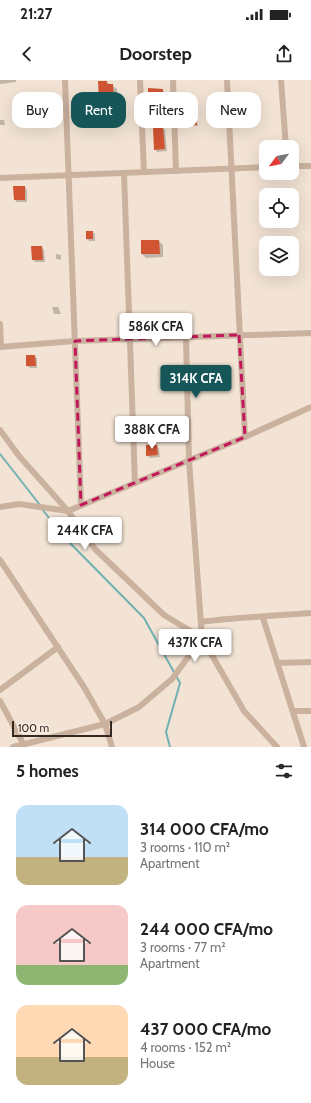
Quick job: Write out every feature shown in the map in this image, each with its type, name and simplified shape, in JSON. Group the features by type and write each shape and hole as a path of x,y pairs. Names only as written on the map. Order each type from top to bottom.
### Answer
{"street":[{"path":"65,80 81,505"},
{"path":"140,80 144,172"},
{"path":"174,80 176,171"},
{"path":"228,80 245,437"},
{"path":"281,80 285,140"},
{"path":"299,166 311,166"},
{"path":"0,178 259,167"},
{"path":"124,173 135,483"},
{"path":"0,324 1,347 75,341 311,333"},
{"path":"186,337 189,460 202,638 244,711 277,747"},
{"path":"0,507 19,504 68,511 245,437 311,407"},
{"path":"0,430 18,456 68,511 95,549 164,615 202,638"},
{"path":"0,560 84,687 105,724 112,747"},
{"path":"201,622 227,618 263,618 311,613"},
{"path":"263,618 304,747"},
{"path":"13,747 105,724 139,707 172,679 202,638"},
{"path":"0,690 58,648"},
{"path":"277,663 311,662"},
{"path":"0,701 24,745"},
{"path":"293,711 311,711"}],"highlighted area":[{"path":"239,335 245,437 81,505 75,341"}],"building":[{"path":"98,81 107,81 107,84 113,84 114,92 99,92"},
{"path":"148,88 163,89 163,92 148,92"},
{"path":"153,128 163,128 165,149 154,150"},
{"path":"13,186 25,186 25,200 14,200"},
{"path":"86,231 93,231 93,239 86,239"},
{"path":"141,240 159,240 160,254 141,254"},
{"path":"31,246 42,246 43,260 32,260"},
{"path":"26,355 35,355 36,366 26,366"},
{"path":"146,445 157,445 158,455 146,456"}],"waterway":[{"path":"0,454 40,505"},
{"path":"42,509 65,538 144,618 180,683 166,732 170,747"}]}
